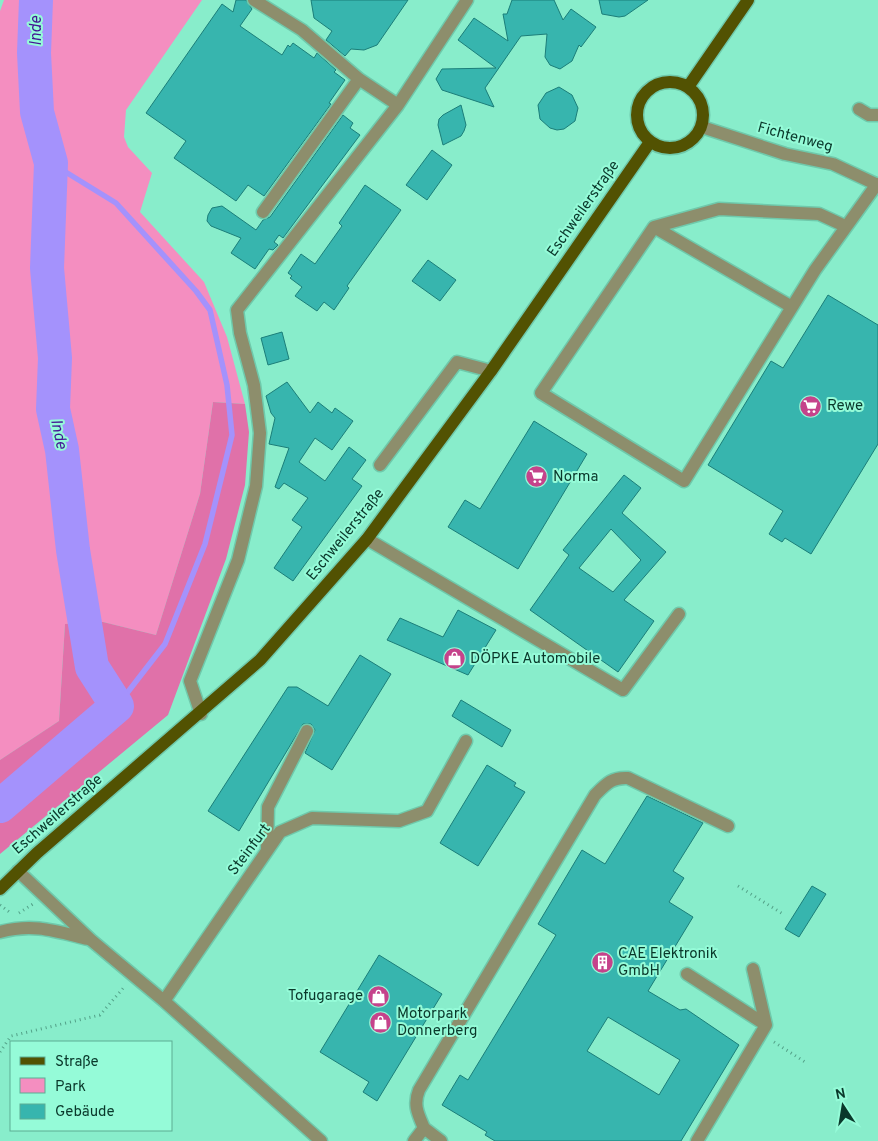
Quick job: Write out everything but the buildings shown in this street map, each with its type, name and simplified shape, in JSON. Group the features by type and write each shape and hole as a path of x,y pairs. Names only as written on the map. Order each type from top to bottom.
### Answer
{"main road":[{"path":"688,87 748,0"},
{"path":"666,82 688,87 700,100 703,109 702,126 692,140 678,148 668,148 650,142 640,130 638,122 638,111 641,101 647,92 666,82"},
{"name":"Eschweilerstraße","path":"0,889 18,871 201,714 260,660 367,539 491,371 650,142"}],"street":[{"path":"254,0 302,30 359,79 398,105"},
{"path":"201,714 190,680 238,560 256,486 260,433 254,385 240,333 238,310 398,105 467,0"},
{"path":"263,212 359,79"},
{"path":"859,109 869,115 878,115"},
{"name":"Fichtenweg","path":"702,126 784,154 833,164 877,184"},
{"path":"845,226 819,214 719,210 654,227 541,393 684,481 792,307 845,226 877,184"},
{"path":"654,227 792,307"},
{"path":"380,465 458,362 491,371"},
{"path":"367,539 623,690 680,614"},
{"path":"267,850 268,807 307,731"},
{"name":"Steinfurt","path":"164,1001 280,832 312,818 399,821 427,811 466,742"},
{"path":"440,1141 424,1128 416,1109 415,1099 418,1090 596,795 607,782 618,777 628,778 728,826"},
{"path":"18,871 91,940 164,1001 321,1141"},
{"path":"0,932 17,928 43,927 91,940"},
{"path":"697,1141 763,1029 753,969"},
{"path":"687,974 763,1029"},
{"path":"414,1141 424,1128"}],"path":[{"path":"738,886 783,914"},
{"path":"14,916 44,896"},
{"path":"0,1052 11,1036 100,1015 134,976"},
{"path":"763,1029 805,1062"}],"green space":[{"path":"4,0 202,0 126,110 124,137 128,147 152,173 140,212 204,282 227,337 245,404 213,402 200,494 156,635 103,622 65,624 59,721 0,760 0,11"}],"shaded area":[{"path":"213,402 245,404 249,432 245,485 226,559 168,715 0,854 0,760 59,721 65,624 103,622 156,635 200,494"}],"waterway":[{"name":"Inde","path":"0,806 117,706 92,667 73,550 62,450 53,409 55,358 47,268 51,163 37,112 34,53 36,0"},
{"path":"51,163 116,203 196,291 210,310 227,385 232,435 205,544 165,644 117,706"}],"place":[{"name":"Rewe","path":"811,406"},
{"name":"Norma","path":"537,477"},
{"name":"DÖPKE Automobile","path":"454,659"},
{"name":"CAE Elektronik GmbH","path":"602,963"},
{"name":"Tofugarage","path":"379,996"},
{"name":"Motorpark Donnerberg","path":"381,1023"}]}
